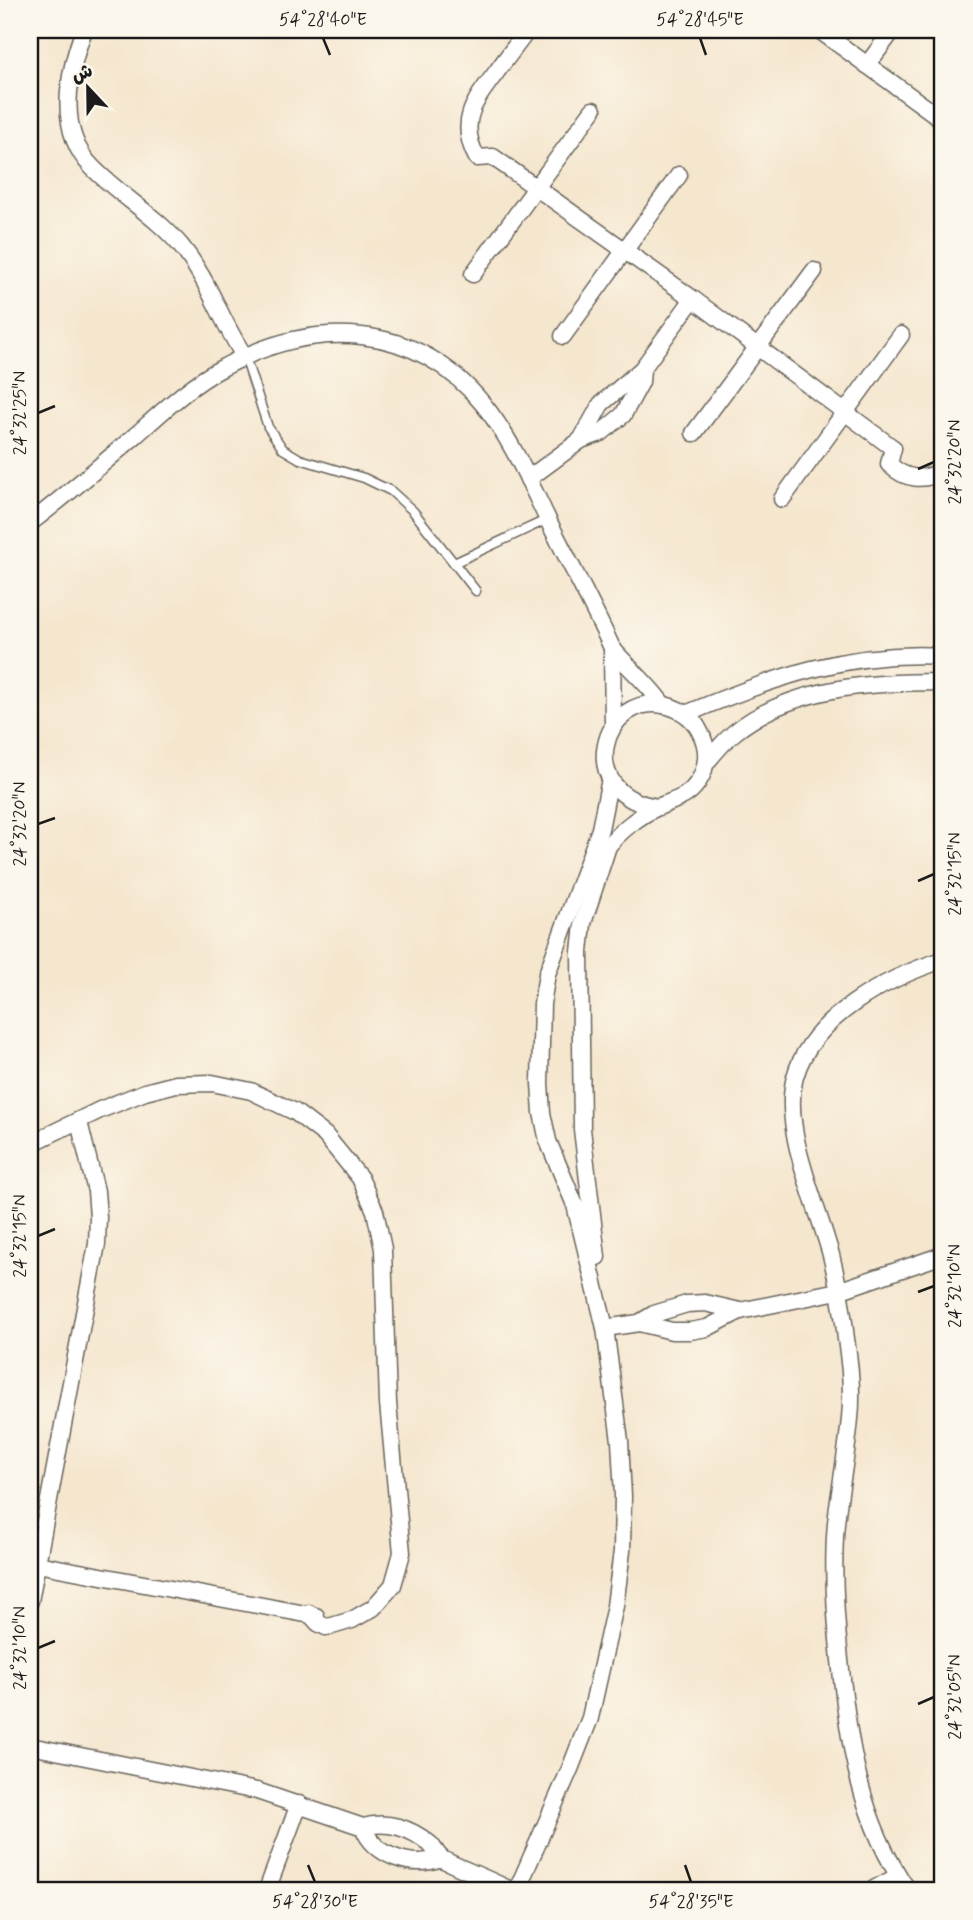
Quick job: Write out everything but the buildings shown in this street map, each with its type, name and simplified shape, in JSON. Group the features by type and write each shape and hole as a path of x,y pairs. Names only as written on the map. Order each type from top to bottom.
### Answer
{"street":[{"path":"84,30 71,70 69,88 71,120 79,148 93,169 157,220 183,248 207,284 232,338 245,357"},
{"path":"528,30 480,93 462,111 457,128 465,152 477,164 493,156 693,299 893,448"},
{"path":"819,30 943,120"},
{"path":"867,65 893,30"},
{"path":"473,274 593,110"},
{"path":"563,336 679,175"},
{"path":"694,433 814,271"},
{"path":"580,440 601,404 642,369 693,299"},
{"path":"30,523 186,392 225,366 288,342 330,334 372,337 412,349 446,369 473,393 502,431 612,648 663,705"},
{"path":"782,499 901,335"},
{"path":"528,479 580,440 601,433 623,415 641,382 642,369"},
{"path":"893,448 891,460 908,467 924,468 943,459"},
{"path":"893,448 889,464 905,476 925,478 943,470"},
{"path":"612,648 613,727 604,759 610,779 617,789 636,802 659,807"},
{"path":"686,714 756,686 820,666 869,656 943,656"},
{"path":"601,1305 575,1205 548,1142 540,1083 543,989 552,959 608,846 621,831 659,807 689,793 697,785 706,764 724,742 767,712 800,699 856,686 943,682"},
{"path":"613,727 629,711 640,707 663,705 686,714 694,722 704,741 706,764"},
{"path":"517,1890 590,1718 615,1606 622,1551 620,1441 601,1305 581,1109 580,937 610,779"},
{"path":"908,1890 882,1846 865,1802 852,1751 835,1608 834,1554 850,1419 851,1378 831,1257 792,1124 790,1098 795,1076 808,1046 840,1013 891,981 943,960"},
{"path":"30,1144 122,1100 160,1087 192,1083 212,1083 251,1091 295,1112 325,1135 349,1162 368,1194 381,1238 388,1403 398,1515 387,1578 376,1597 355,1612 329,1621 309,1614 37,1564"},
{"path":"30,1601 97,1244 96,1191 79,1122"},
{"path":"605,1328 639,1324 672,1331 707,1328 740,1311 838,1290 943,1255"},
{"path":"639,1324 662,1311 687,1304 705,1303 740,1311"},
{"path":"30,1746 215,1781 299,1804 363,1827 379,1824 401,1827 421,1837 441,1858 487,1877 510,1890"},
{"path":"267,1890 299,1804"},
{"path":"363,1827 371,1844 389,1855 430,1863 441,1858"},
{"path":"872,1890 898,1876"}],"lane":[{"path":"245,357 268,427 283,449 300,459 364,478 391,491 413,511 475,591"},
{"path":"454,563 548,519"}]}
